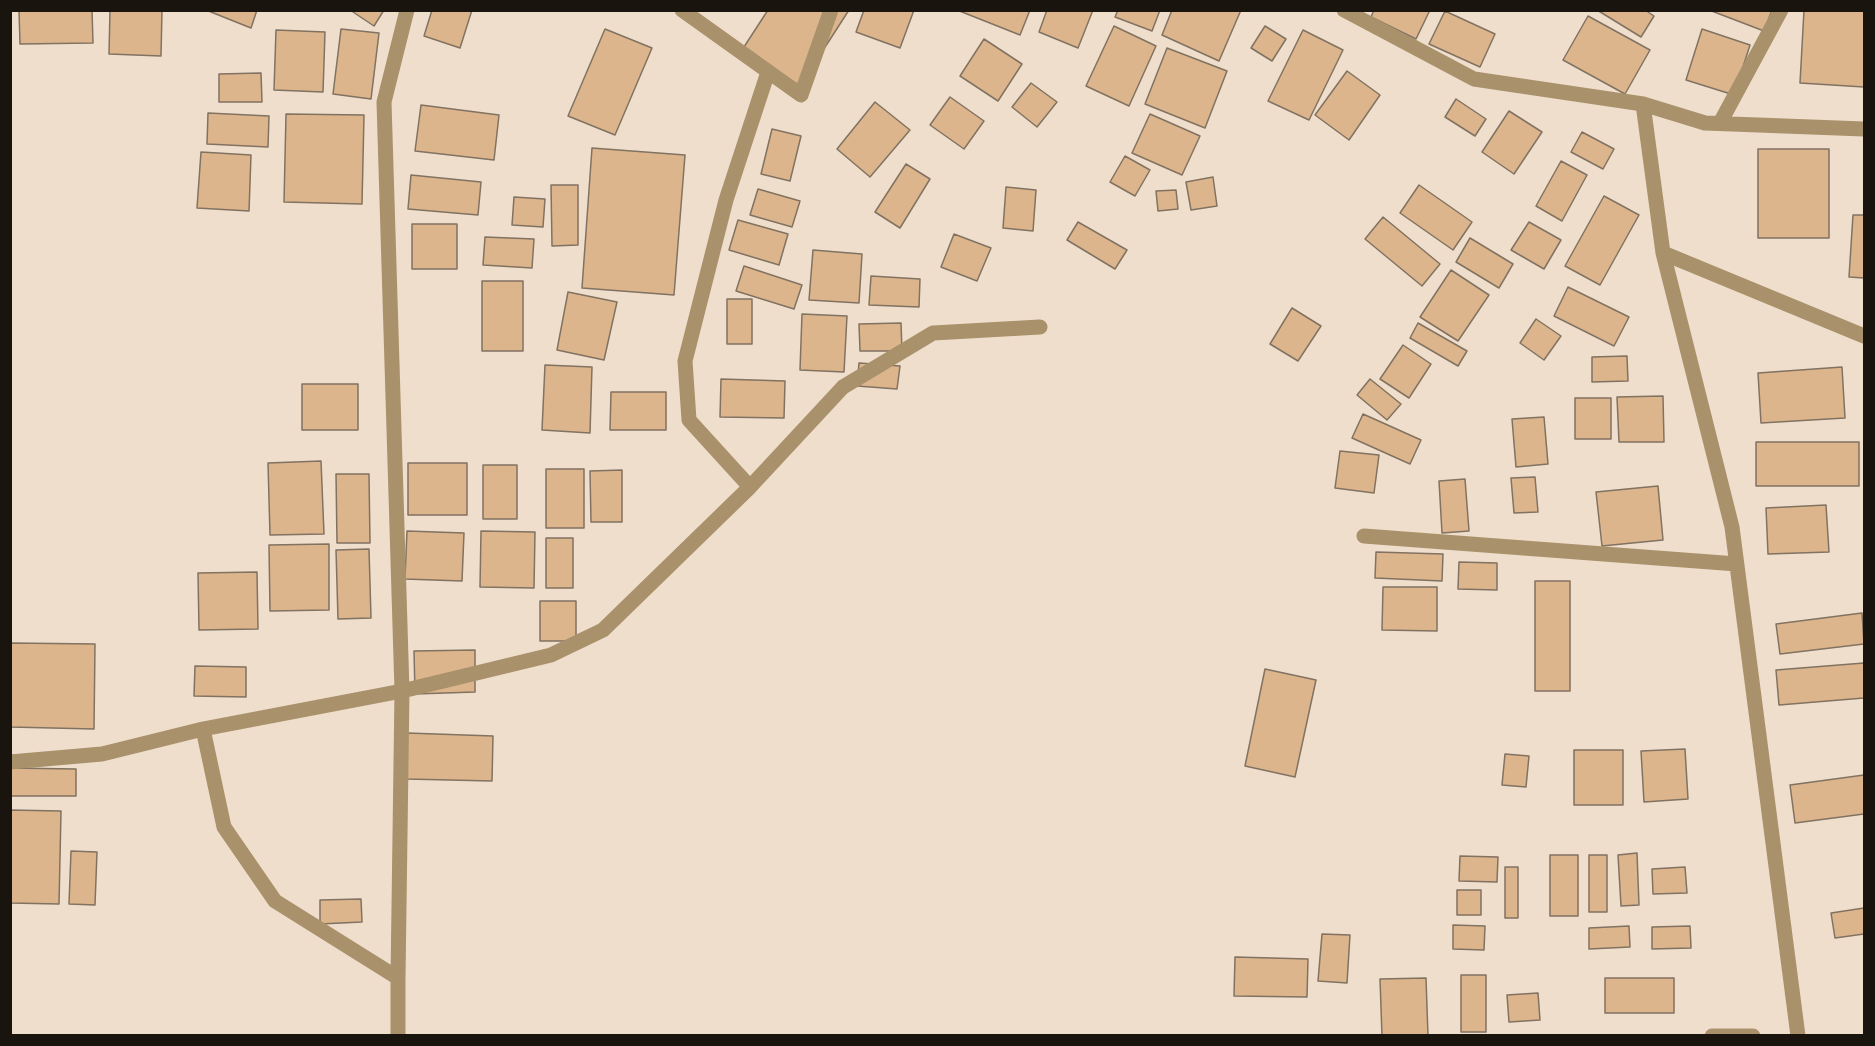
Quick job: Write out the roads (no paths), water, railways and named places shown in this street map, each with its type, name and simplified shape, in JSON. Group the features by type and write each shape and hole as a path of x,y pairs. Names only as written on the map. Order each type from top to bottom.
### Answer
{"street":[{"path":"398,1035 402,692 384,102 407,10"},
{"path":"682,10 801,95 831,10"},
{"path":"1344,10 1474,79 1643,104 1705,123 1864,129"},
{"path":"1720,123 1781,10"},
{"path":"750,487 689,420 685,361 726,200 768,72"},
{"path":"1643,104 1663,253 1732,527 1798,1035"},
{"path":"1663,253 1864,336"},
{"path":"10,762 102,754 203,729 402,692 551,655 603,630 750,487 843,387 933,333 1040,327"},
{"path":"1364,536 1737,564"},
{"path":"203,729 224,827 275,901 398,978"},
{"path":"1712,1035 1753,1035"}]}
